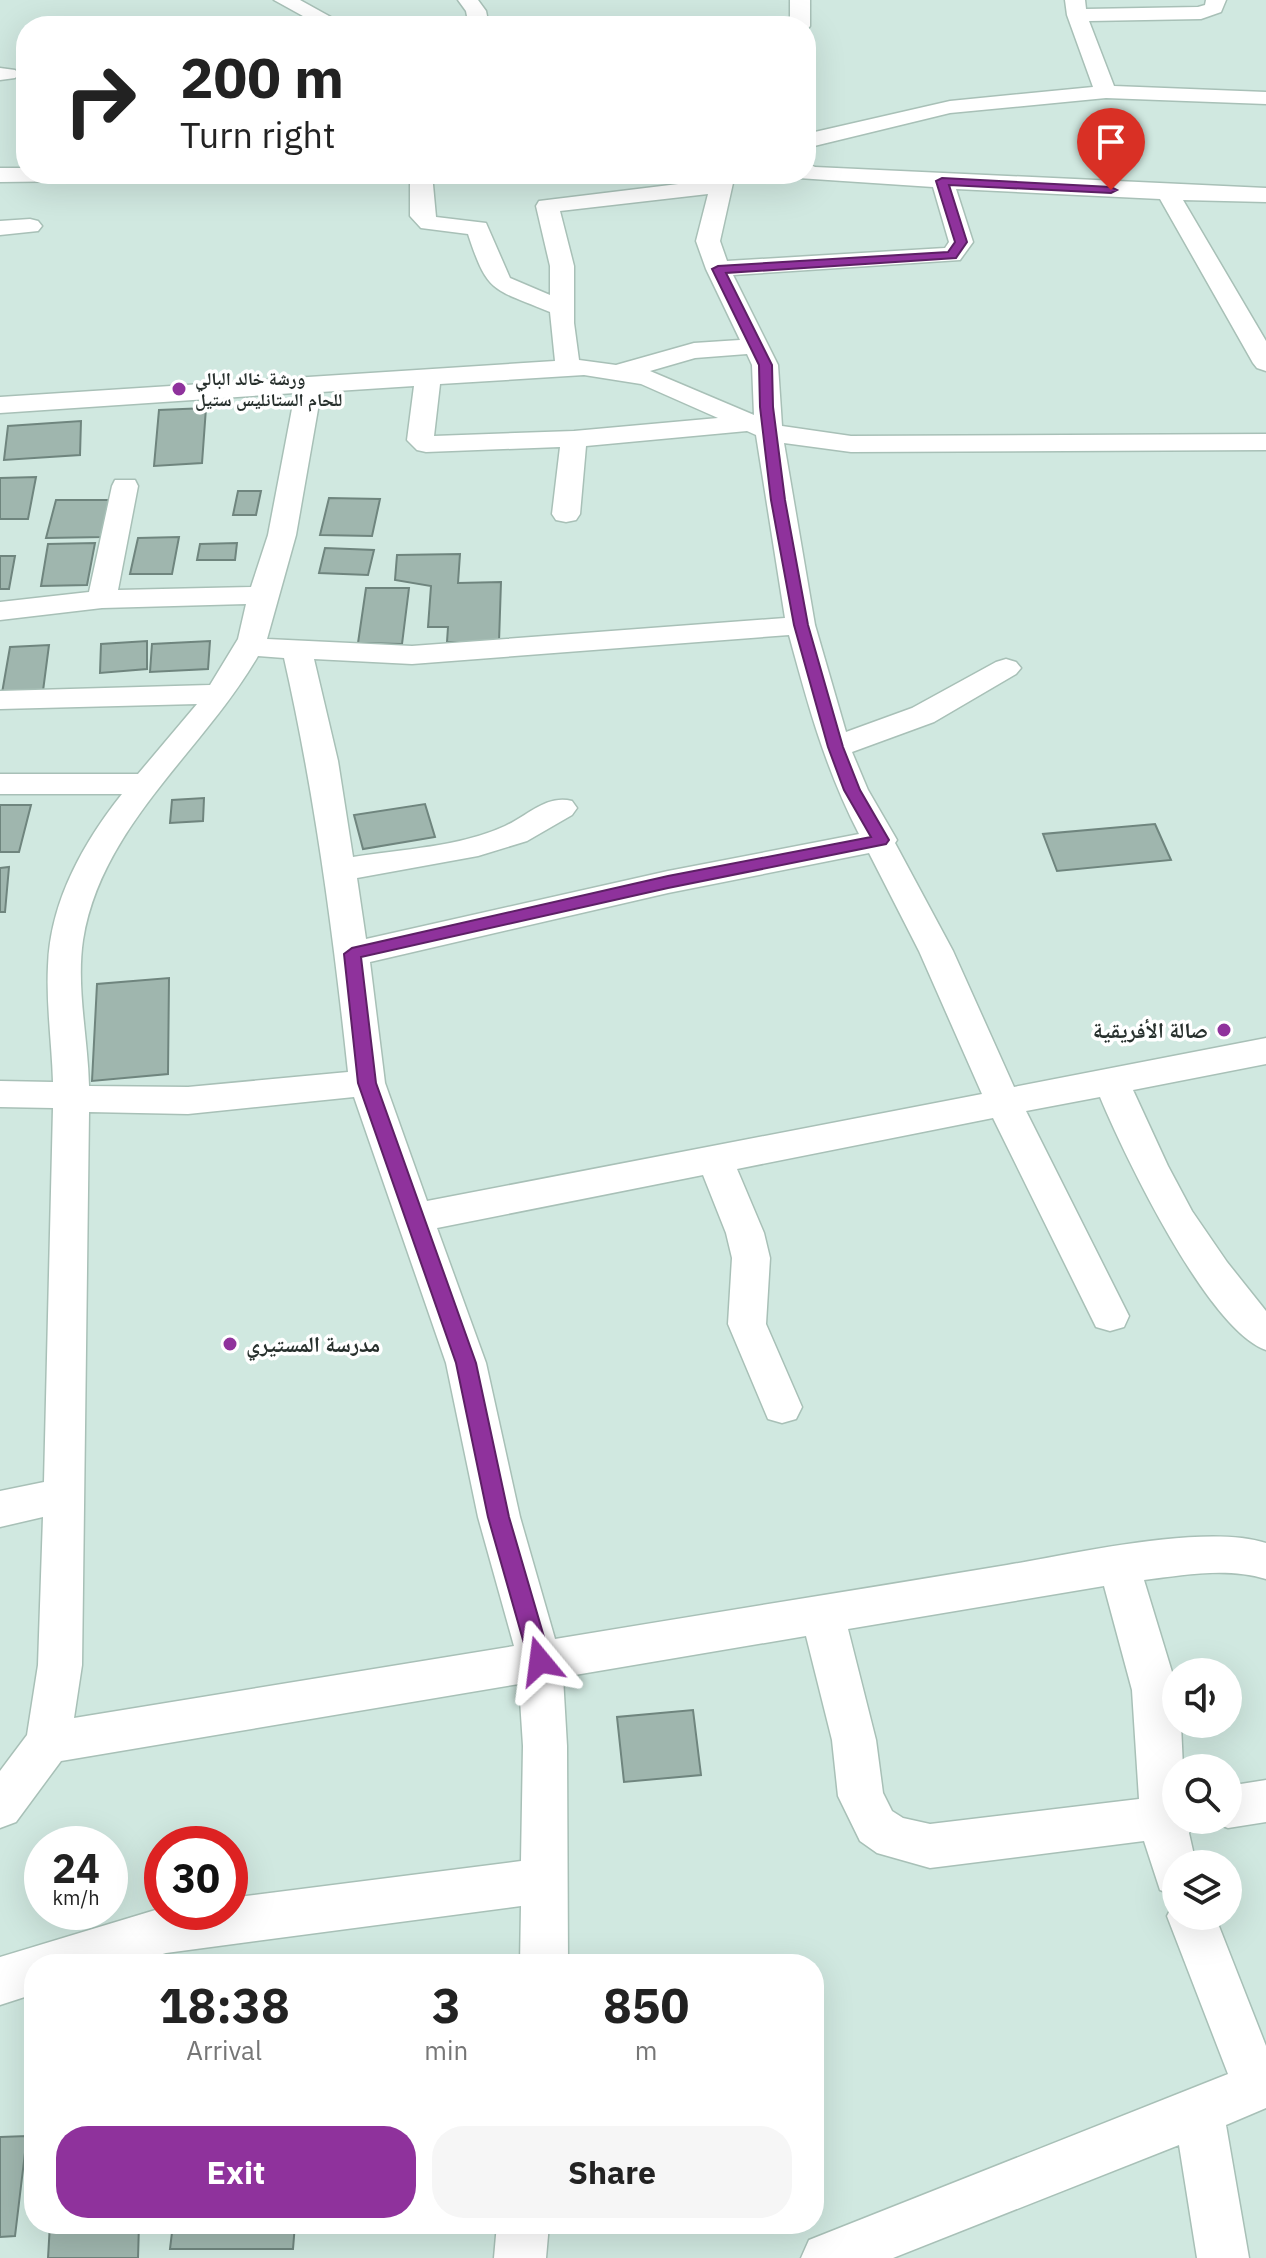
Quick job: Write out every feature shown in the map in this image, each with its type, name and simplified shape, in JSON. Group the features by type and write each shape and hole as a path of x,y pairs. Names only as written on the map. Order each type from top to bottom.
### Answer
{"street":[{"path":"284,0 317,16"},
{"path":"1106,92 1076,8 1201,13 1214,8 1216,0"},
{"path":"816,139 950,107 1106,92 1266,98"},
{"path":"816,173 1168,193 1266,195"},
{"path":"718,269 952,255 961,242 942,181"},
{"path":"421,184 422,216 429,223 478,228 492,270 501,283 563,309"},
{"path":"568,368 562,323 562,266 547,210 549,204 694,184"},
{"path":"722,184 708,241 718,269 765,365 766,407 760,428 778,500 801,625 835,747 852,790 881,840 936,951 1004,1104 1110,1316"},
{"path":"1168,193 1266,363"},
{"path":"0,228 30,226"},
{"path":"622,371 694,351 755,346"},
{"path":"0,405 568,368 622,371 677,389 760,428 803,439 851,444 1266,442"},
{"path":"428,376 420,440 426,444 760,428"},
{"path":"0,1807 48,1743 60,1665 72,1099 71,1044 66,1014 70,923 96,853 144,784 170,758 219,694 249,647 261,617 262,595 276,562 310,384"},
{"path":"566,514 574,439"},
{"path":"102,599 125,486"},
{"path":"0,611 102,599 262,595"},
{"path":"249,647 412,655 458,653 557,641 801,625"},
{"path":"297,650 323,761 352,954 367,1083 466,1363 499,1517 540,1661 545,1746 544,1954"},
{"path":"835,747 923,715 1006,668"},
{"path":"0,700 219,694"},
{"path":"0,784 144,784"},
{"path":"338,870 467,849 516,834 561,808"},
{"path":"352,954 668,882 881,840"},
{"path":"416,1218 1266,1051"},
{"path":"1111,1081 1136,1143 1195,1246 1224,1287 1266,1334"},
{"path":"0,1094 22,1092 129,1102 202,1099 367,1083"},
{"path":"714,1158 745,1233 751,1258 747,1324 782,1407"},
{"path":"0,1509 64,1495"},
{"path":"48,1743 1118,1565 1213,1555 1246,1555 1266,1561"},
{"path":"1118,1565 1136,1616 1157,1706 1163,1754"},
{"path":"823,1616 854,1740 861,1796 876,1826 893,1838 930,1846 1162,1818"},
{"path":"1242,1805 1266,1801"},
{"path":"86,1954 166,1930 545,1881"},
{"path":"827,2258 1262,2084 1197,1930"},
{"path":"0,1981 24,1973"},
{"path":"1199,2111 1223,2258"},
{"path":"520,2258 522,2234"}],"building":[{"path":"206,408 202,463 154,466 159,410"},
{"path":"81,421 80,455 4,460 8,426"},
{"path":"36,477 28,519 0,519 0,478"},
{"path":"238,491 261,491 256,515 233,515"},
{"path":"329,498 380,499 372,536 320,535"},
{"path":"56,500 113,500 104,537 46,538"},
{"path":"179,537 172,574 130,574 138,538"},
{"path":"95,543 87,585 41,586 48,544"},
{"path":"237,543 235,560 197,560 200,544"},
{"path":"325,548 374,550 368,575 319,573"},
{"path":"460,554 458,583 501,582 499,642 447,642 448,627 428,627 431,586 395,580 397,555"},
{"path":"0,556 15,556 9,589 0,589"},
{"path":"366,588 409,588 402,644 358,643"},
{"path":"147,641 147,669 100,673 101,644"},
{"path":"210,641 208,669 150,672 152,644"},
{"path":"49,645 43,691 2,693 10,647"},
{"path":"204,798 203,821 170,823 172,800"},
{"path":"425,804 435,837 363,849 354,815"},
{"path":"0,805 31,805 19,852 0,852"},
{"path":"1155,824 1171,860 1057,871 1043,834"},
{"path":"9,867 5,912 0,912 0,868"},
{"path":"169,978 168,1074 92,1081 97,984"},
{"path":"693,1710 701,1775 624,1782 617,1717"},
{"path":"24,2136 15,2236 0,2237 0,2137"},
{"path":"49,2234 139,2234 138,2258 48,2258"},
{"path":"172,2234 294,2234 293,2249 170,2249"}],"place":[{"name":"ورشة خالد البالي للحام الستانليس ستيل","path":"179,389"},
{"name":"صالة الأفريقية","path":"1224,1030"},
{"name":"مدرسة المستيري","path":"230,1344"}],"route":[{"path":"540,1661 499,1517 466,1363 367,1083 352,954 668,882 881,840 852,790 835,747 801,625 778,500 772,432 766,407 768,386 765,365 718,269 952,255 961,242 942,181 1111,190"}]}
